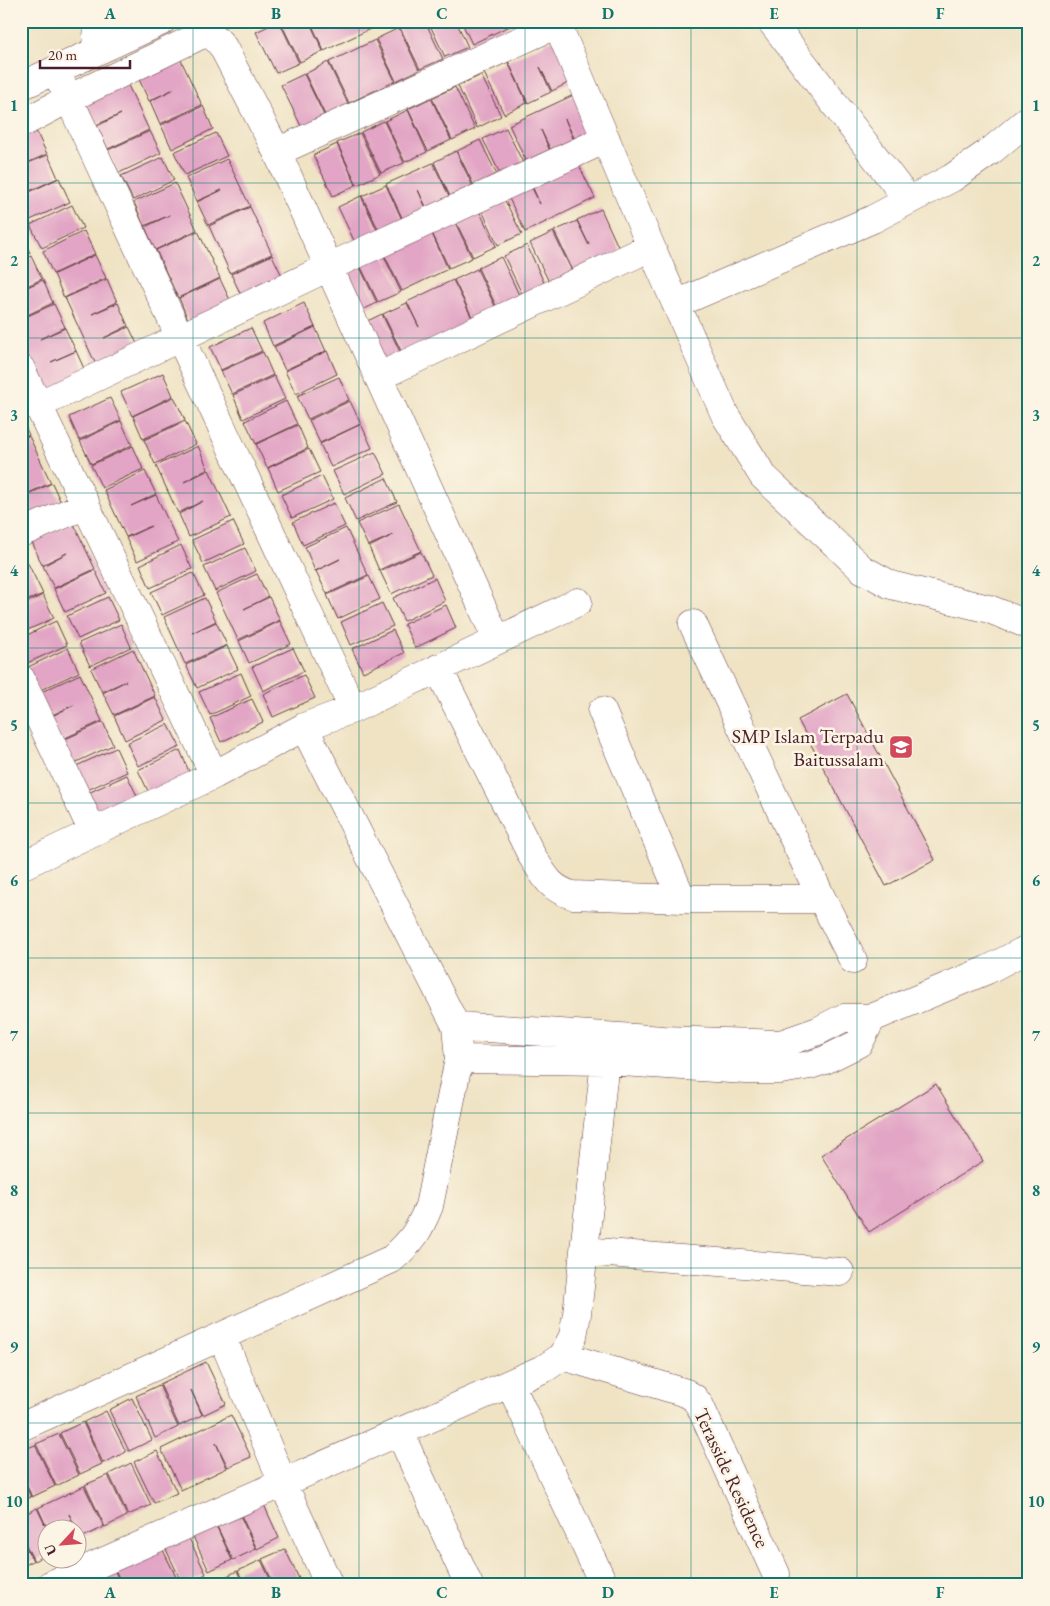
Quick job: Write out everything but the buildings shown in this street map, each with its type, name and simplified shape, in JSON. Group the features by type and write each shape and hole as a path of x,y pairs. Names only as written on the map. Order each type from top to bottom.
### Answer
{"street":[{"path":"95,52 99,21"},
{"path":"21,86 162,21"},
{"path":"771,21 908,200"},
{"path":"276,152 557,23 724,415 763,476 862,569 891,585 989,609 1029,625"},
{"path":"21,124 68,99 204,34 211,34 223,47 276,152 497,640"},
{"path":"56,71 353,709"},
{"path":"676,304 873,219 952,178 1027,125"},
{"path":"38,405 328,267 606,139"},
{"path":"378,377 651,247"},
{"path":"21,369 214,775"},
{"path":"21,533 86,505"},
{"path":"21,866 214,775 304,727 353,709 578,602"},
{"path":"694,624 822,899 853,960"},
{"path":"438,668 532,856 545,877 558,891 572,895 682,899 822,899"},
{"path":"21,679 93,832"},
{"path":"602,711 682,899"},
{"path":"21,1427 392,1259 410,1243 422,1225 429,1206 459,1060 456,1026 304,727"},
{"path":"456,1026 664,1040 780,1044 818,1031 843,1018 872,1018 987,970 1029,948"},
{"path":"459,1060 605,1061 746,1070 781,1070 810,1065 825,1060 859,1043 872,1018"},
{"path":"50,1585 510,1384 545,1368 563,1356 573,1336 577,1314 605,1061"},
{"path":"584,1251 840,1272"},
{"path":"222,1337 283,1483 329,1585"},
{"name":"Terasside Residence","path":"563,1356 686,1393 694,1398 700,1406 776,1574"},
{"path":"510,1384 604,1585"},
{"path":"399,1431 470,1585"}],"place":[{"name":"SMP Islam Terpadu Baitussalam","path":"901,747"}]}
